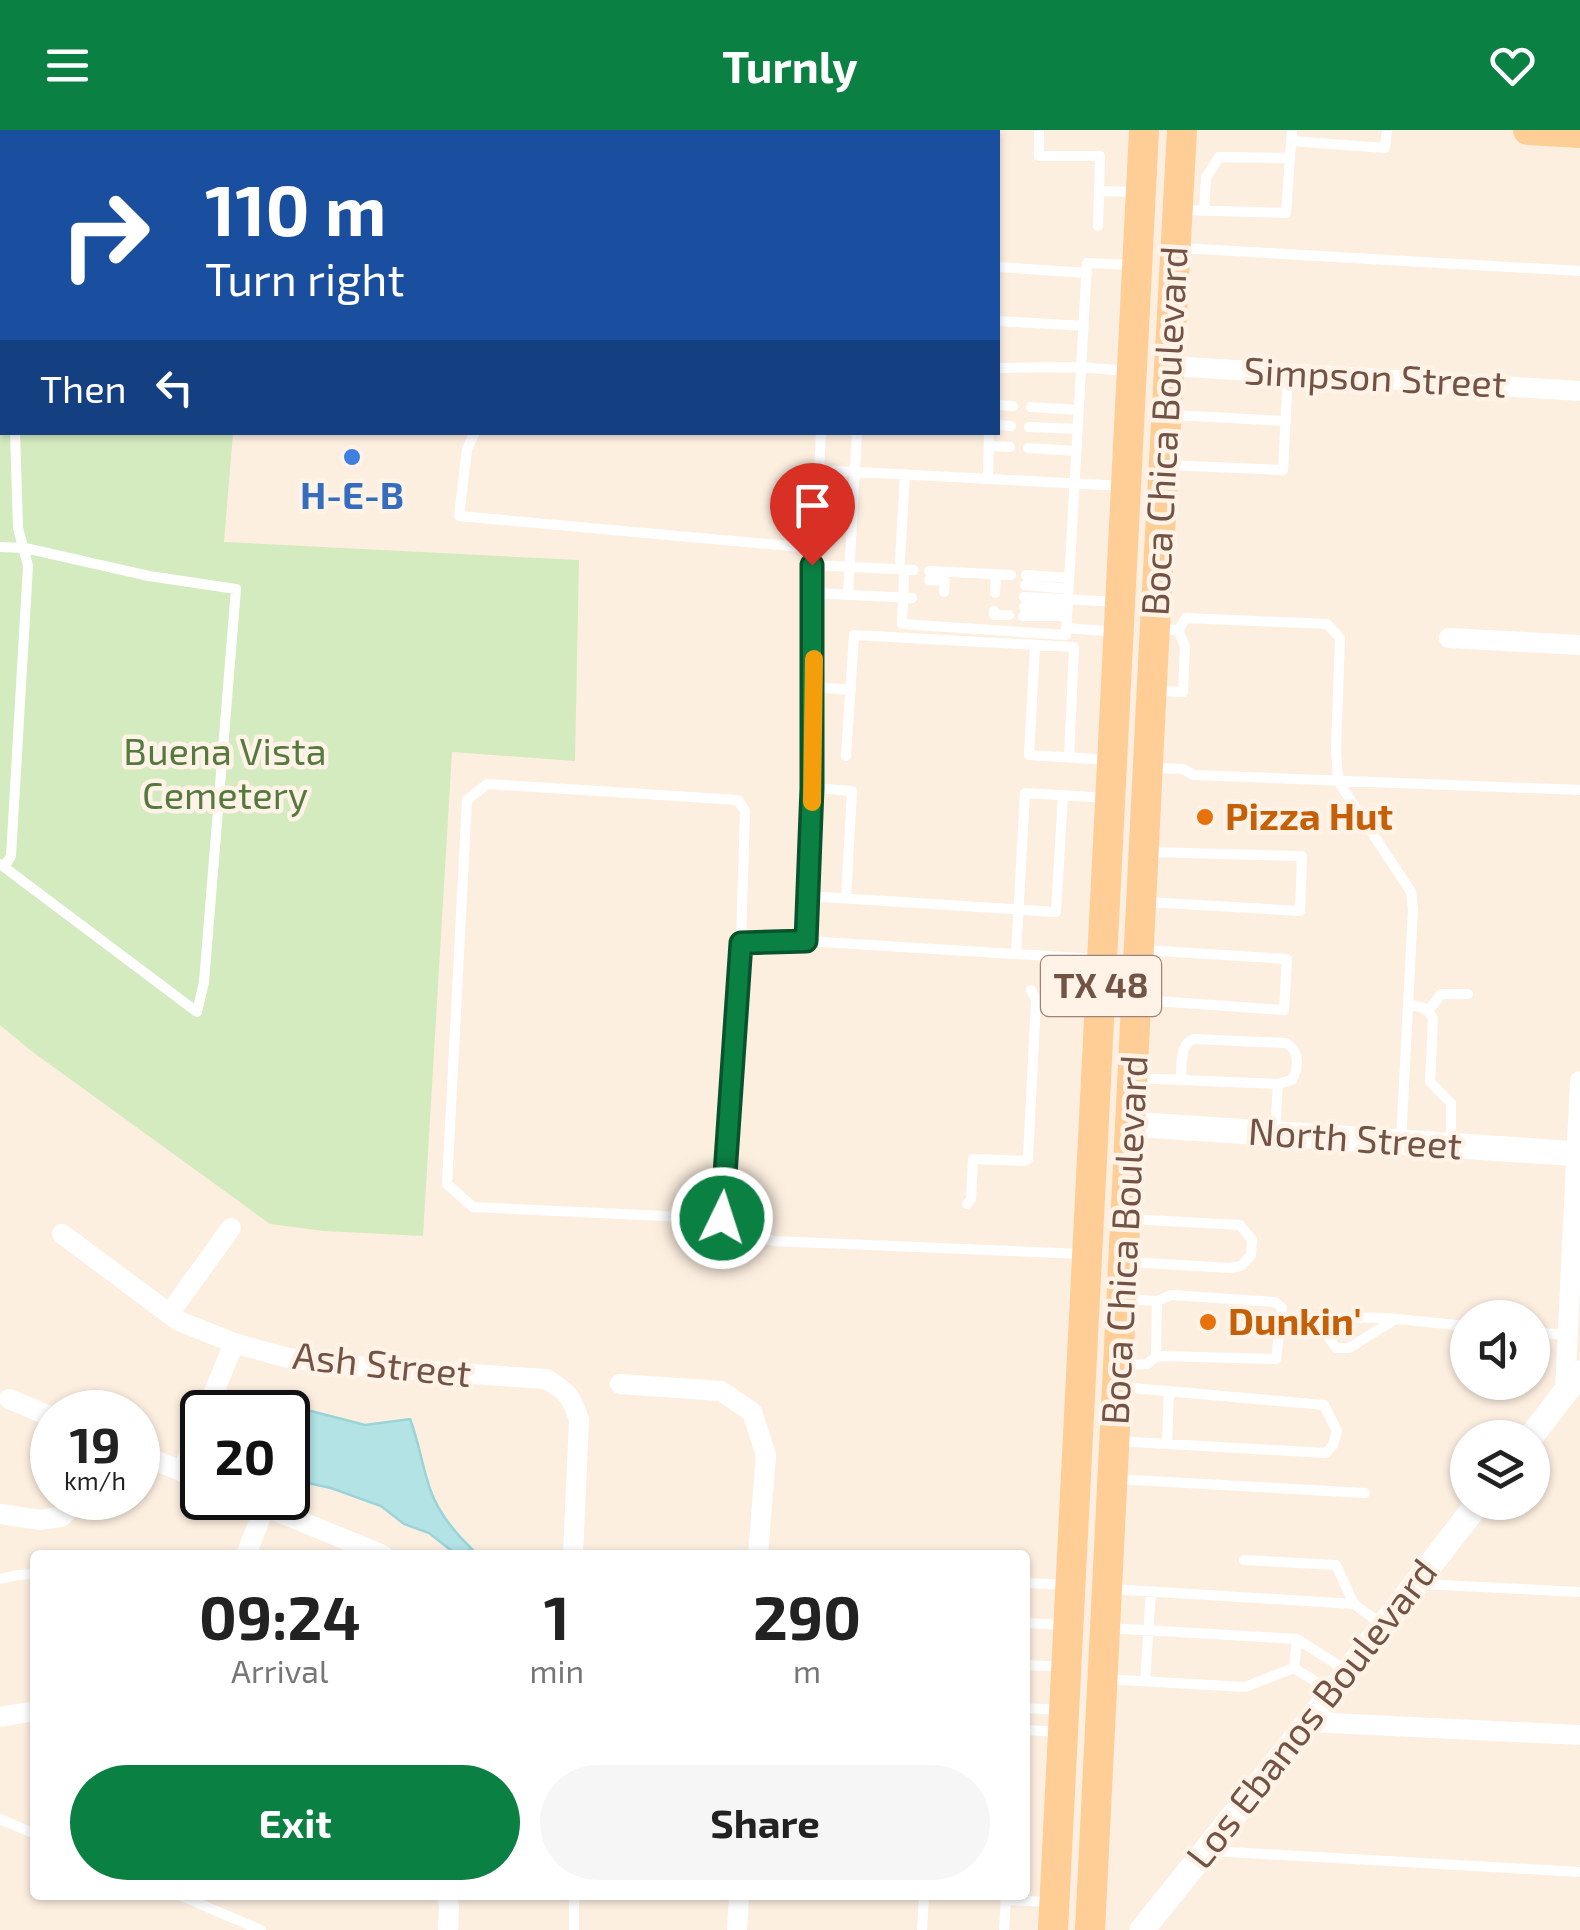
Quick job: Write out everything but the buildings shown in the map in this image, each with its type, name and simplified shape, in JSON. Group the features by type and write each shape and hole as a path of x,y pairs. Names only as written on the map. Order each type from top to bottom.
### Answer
{"main road":[{"name":"Boca Chica Boulevard","path":"1054,1916 1144,130"},
{"name":"Boca Chica Boulevard","path":"1090,1930 1152,690 1166,629 1166,415 1176,247 1191,210 1182,130"},
{"path":"1528,130 1580,133"},
{"path":"1108,855 1123,880 1112,1096 1120,1121 1130,1124"},
{"path":"1093,1142 1104,1143 1113,1159 1101,1399 1117,1402"}],"street":[{"name":"Simpson Street","path":"1169,366 1580,390"},
{"path":"1449,638 1580,645"},
{"path":"1544,1420 1572,1382 1568,1335 1580,1080"},
{"name":"North Street","path":"1130,1124 1578,1154"},
{"path":"170,1314 231,1228"},
{"name":"Ash Street","path":"62,1234 178,1321 234,1343 305,1360 546,1379 566,1391 579,1420 573,1550"},
{"path":"215,1390 234,1343"},
{"path":"620,1384 721,1391 752,1412 766,1455 758,1550"},
{"path":"9,1399 30,1408"},
{"path":"0,1514 30,1518"},
{"path":"248,1550 260,1520"},
{"path":"299,1520 371,1550"},
{"name":"Los Ebanos Boulevard","path":"1140,1928 1465,1520"},
{"path":"0,1718 30,1712"},
{"path":"1308,1722 1580,1735"},
{"path":"448,1900 448,1930"},
{"path":"738,1930 739,1900"}],"lane":[{"path":"1039,130 1039,156 1100,156 1098,226"},
{"path":"1290,158 1219,156 1191,210 1286,213 1292,136 1385,148 1387,130"},
{"path":"1099,191 1141,192"},
{"path":"1176,247 1580,271"},
{"path":"908,593 902,624 1066,635 1087,263 1137,266"},
{"path":"1000,267 1087,273"},
{"path":"1000,322 1084,326"},
{"path":"1000,368 1132,371"},
{"path":"1164,465 1283,470 1288,373"},
{"path":"1000,406 1013,406"},
{"path":"1031,406 1078,410"},
{"path":"1166,415 1286,421"},
{"path":"1000,426 1012,426"},
{"path":"1029,427 1077,429"},
{"path":"0,547 25,548 149,576 236,589 204,982 198,1012 2,865 10,856 28,566 25,548 18,528 15,435"},
{"path":"474,435 467,450 459,516 812,548"},
{"path":"806,941 814,687 812,548 821,435"},
{"path":"848,595 856,435"},
{"path":"988,478 989,435"},
{"path":"989,446 1010,447"},
{"path":"1028,448 1076,451"},
{"path":"820,470 1126,486"},
{"path":"900,562 905,474"},
{"path":"812,565 849,567 908,593"},
{"path":"944,591 929,580 1011,580"},
{"path":"813,594 908,593"},
{"path":"1024,596 1068,603"},
{"path":"1024,596 1119,617"},
{"path":"1024,596 1119,617"},
{"path":"994,610 994,615 1009,615"},
{"path":"1166,629 1186,618 1327,624 1340,638 1338,781 1411,892 1402,1142"},
{"path":"846,756 854,636 1074,647 1068,757"},
{"path":"1035,645 1029,755 1112,760"},
{"path":"814,687 851,690"},
{"path":"1148,768 1183,769 1194,775 1580,790"},
{"path":"722,1218 746,811 738,800 487,784 467,800 447,1184 472,1207 685,1217 697,1211 773,1242 1087,1254"},
{"path":"812,788 852,791 846,898"},
{"path":"1016,954 1026,793 1110,798"},
{"path":"808,896 1056,912 1062,796"},
{"path":"1141,902 1300,911 1302,856 1143,852"},
{"path":"741,943 806,941 1102,960"},
{"path":"1136,1000 1284,1010 1287,958 1138,950"},
{"path":"967,1204 972,1199 973,1158 1023,1162 1028,1158 1036,999 1030,990"},
{"path":"1429,1010 1441,994 1468,994"},
{"path":"1408,1005 1423,1006 1433,1019 1430,1082"},
{"path":"1133,1078 1181,1080 1278,1084 1292,1080 1298,1058 1294,1048 1286,1043 1194,1039 1184,1046 1181,1080"},
{"path":"1404,1081 1430,1082 1452,1103 1450,1146"},
{"path":"1274,1134 1278,1084"},
{"path":"1123,1262 1230,1268 1241,1266 1251,1254 1252,1240 1240,1225 1125,1219"},
{"path":"1117,1402 1156,1357 1276,1359 1282,1308 1275,1302 1172,1294 1157,1301 1122,1299"},
{"path":"1156,1357 1157,1301"},
{"path":"1394,1320 1349,1348 1336,1348 1328,1336 1336,1319 1355,1317 1394,1320 1450,1325"},
{"path":"1550,1334 1568,1335"},
{"path":"1169,1391 1324,1405 1337,1431 1326,1452 1167,1443 1117,1402 1169,1391"},
{"path":"1167,1443 1169,1391"},
{"path":"1113,1479 1364,1493"},
{"path":"1244,1560 1336,1565 1354,1604 1383,1626"},
{"path":"0,1579 30,1574"},
{"path":"1030,1583 1070,1586"},
{"path":"1416,1584 1580,1592"},
{"path":"1108,1589 1354,1604"},
{"path":"1145,1681 1151,1592"},
{"path":"1030,1623 1068,1625"},
{"path":"1105,1628 1297,1640 1340,1681"},
{"path":"1294,1668 1297,1640"},
{"path":"1030,1666 1066,1667"},
{"path":"1103,1679 1245,1687 1294,1668 1340,1681"},
{"path":"1030,1710 1064,1721"},
{"path":"1030,1729 1064,1721"},
{"path":"0,1819 30,1832"},
{"path":"1204,1850 1580,1872"},
{"path":"191,1900 261,1930"},
{"path":"574,1900 574,1930"},
{"path":"922,1930 924,1900"},
{"path":"1004,1930 1006,1900"},
{"path":"1014,1900 1054,1916"}],"green space":[{"name":"Buena Vista Cemetery","path":"0,435 233,435 224,542 579,560 575,761 452,752 423,1236 270,1224 0,1025"}],"water":[{"path":"310,1411 365,1425 410,1419 433,1497 447,1521 472,1549 451,1550 381,1506 310,1483"}],"slow traffic":[{"path":"812,802 814,659"}],"place":[{"name":"H-E-B","path":"352,457"},
{"name":"Pizza Hut","path":"1205,817"},
{"name":"Dunkin'","path":"1208,1322"}],"route":[{"path":"722,1218 741,943 806,941 814,687 812,565"}]}
